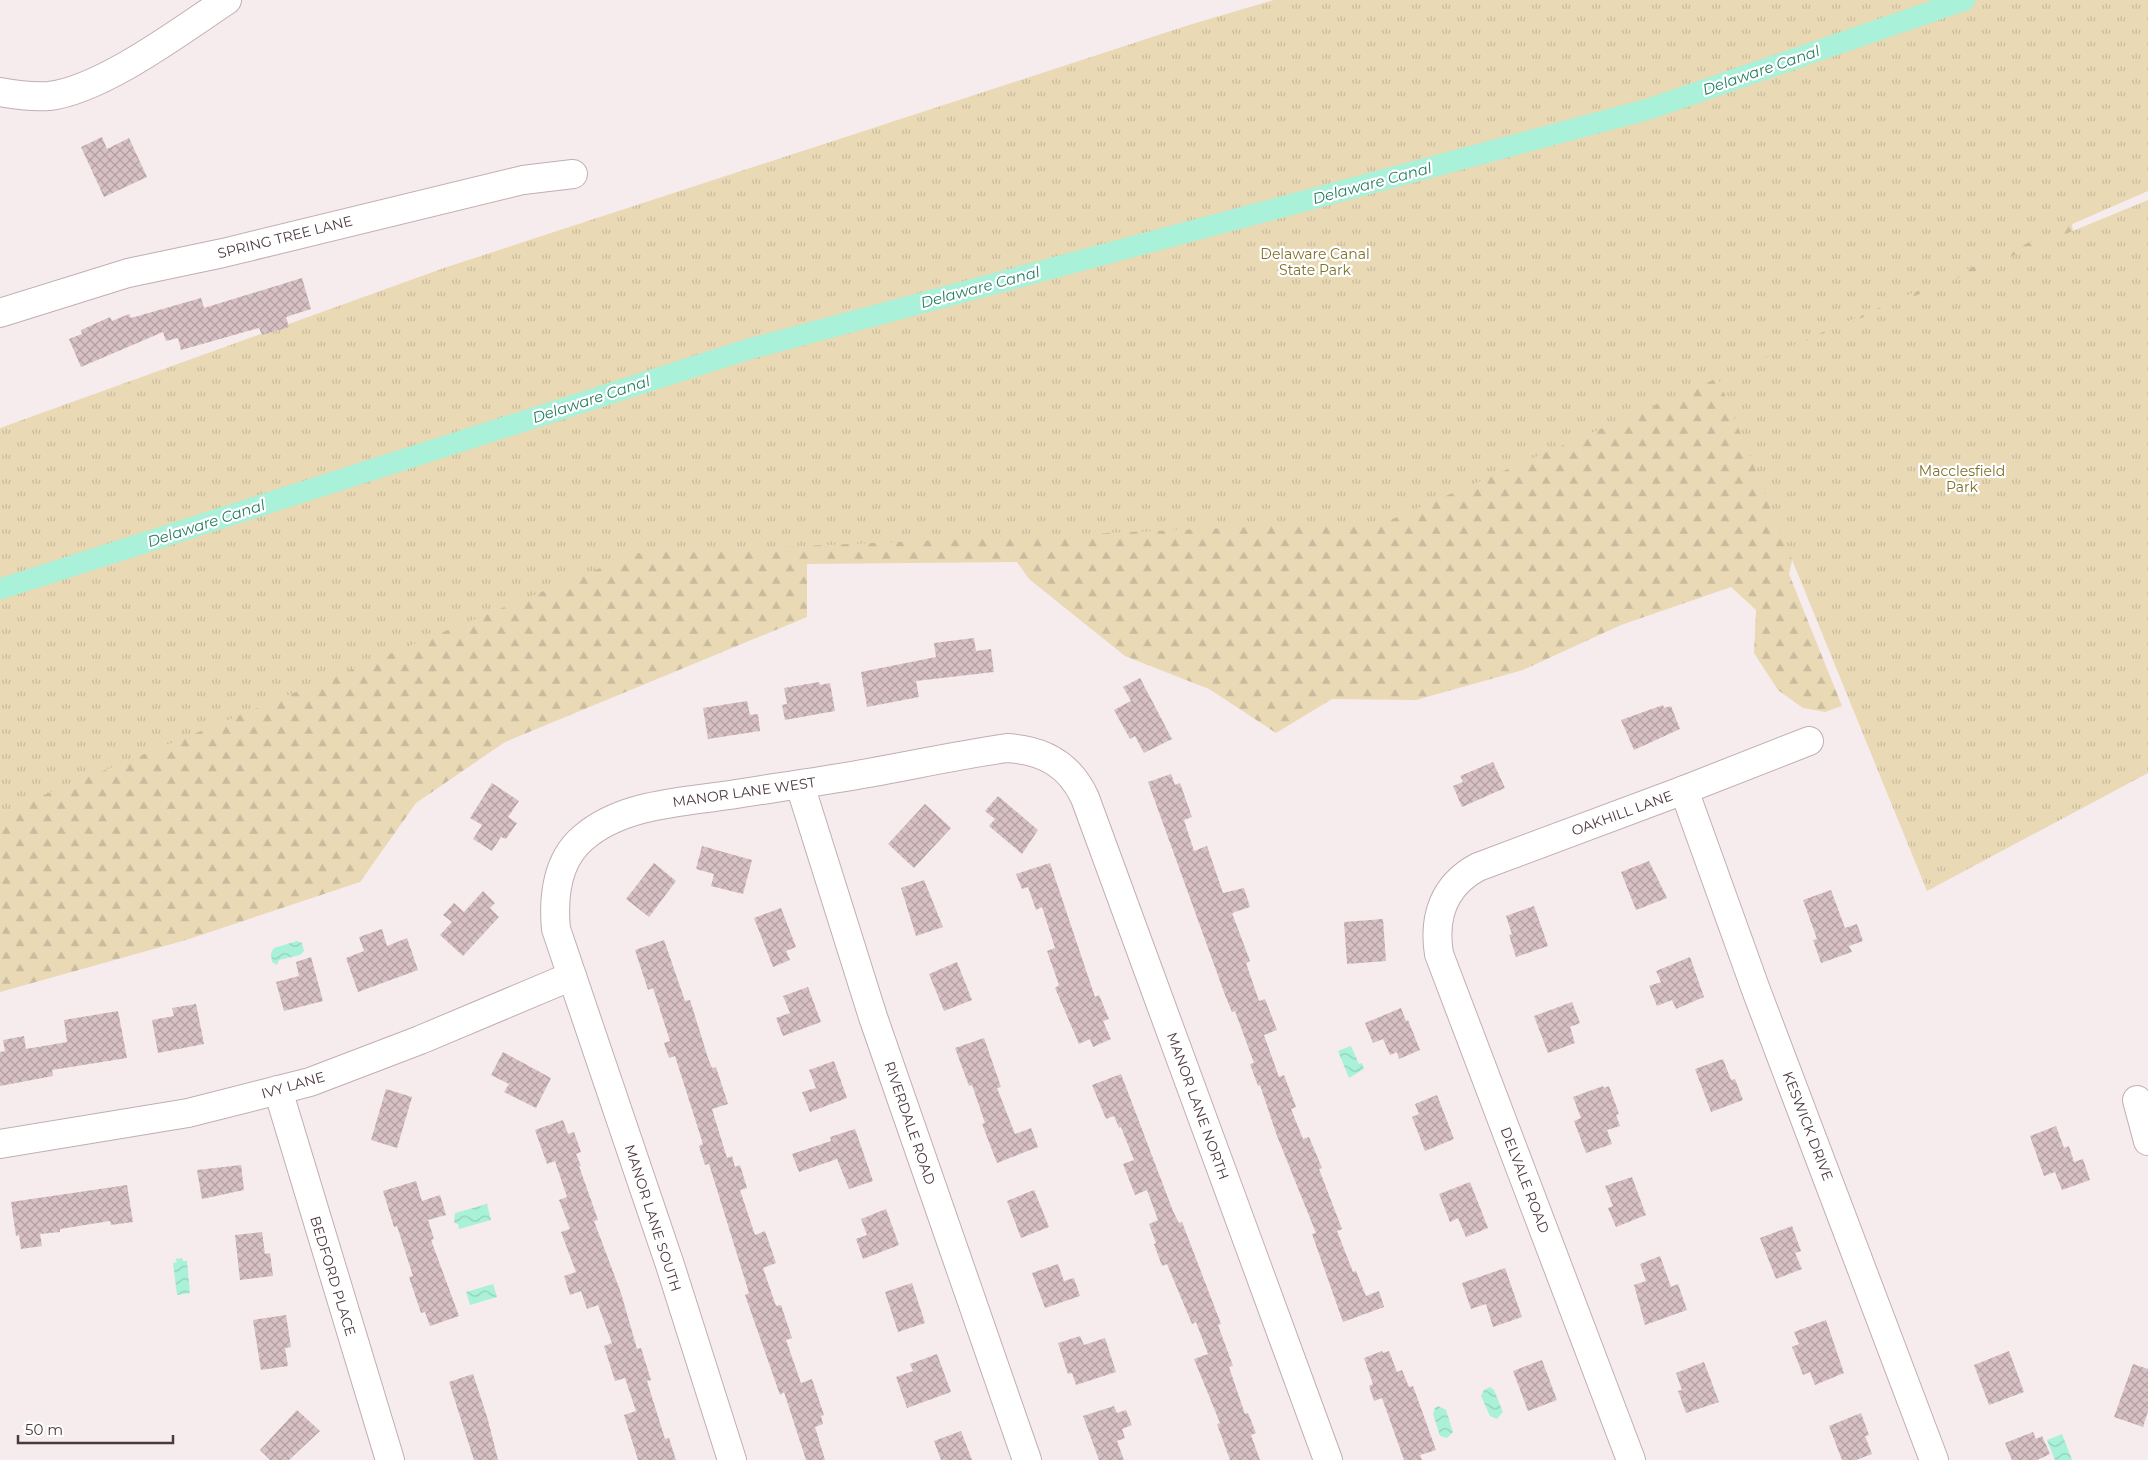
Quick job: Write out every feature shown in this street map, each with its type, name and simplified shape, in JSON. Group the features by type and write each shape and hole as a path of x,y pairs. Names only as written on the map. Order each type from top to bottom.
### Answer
{"street":[{"path":"0,92 27,96 50,96 78,89 133,60 227,0"},
{"name":"SPRING TREE LANE","path":"0,313 128,273 223,253 523,180 573,174"},
{"name":"OAKHILL LANE","path":"1445,898 1457,882 1478,867 1684,790 1808,741"},
{"name":"MANOR LANE WEST","path":"572,976 556,929 554,909 556,889 561,870 584,837 606,824 655,805 800,785 1007,748 1036,752 1056,761"},
{"name":"MANOR LANE NORTH","path":"1056,761 1074,778 1085,798 1328,1460"},
{"name":"RIVERDALE ROAD","path":"800,785 873,1017 1027,1460"},
{"name":"KESWICK DRIVE","path":"1684,790 1756,990 1934,1460"},
{"name":"DELVALE ROAD","path":"1445,898 1438,920 1436,937 1439,954 1631,1460"},
{"name":"IVY LANE","path":"0,1144 188,1113 310,1082 572,976"},
{"name":"MANOR LANE SOUTH","path":"572,976 670,1265 732,1460"},
{"name":"BEDFORD PLACE","path":"278,1090 346,1320 390,1460"},
{"path":"2136,1100 2148,1142"}],"green space":[{"name":"Delaware Canal State Park","path":"1274,0 2148,0 2148,191 1752,363 2148,200 2148,773 1927,891 1718,378 1388,521 637,553 0,813 0,428 444,268 1189,25"},
{"path":"2148,0 2071,211 2074,246 1793,556 1789,574 1842,706 1825,712 1803,708 1778,690 1754,653 1756,610 1731,587 1621,625 1523,670 1416,700 1332,699 1276,733 1209,689 1125,656 1029,579 1017,562 807,564 807,617 505,742 416,803 360,882 186,940 0,992 0,631"}],"water":[{"path":"297,941 302,943 304,951 300,955 279,960 277,965 272,962 271,953 274,948"},
{"path":"1351,1046 1359,1064 1362,1063 1364,1069 1349,1078 1338,1051"},
{"path":"487,1204 491,1220 459,1229 458,1224 454,1223 455,1213"},
{"path":"182,1258 183,1261 187,1261 190,1293 177,1295 173,1263 177,1262 176,1259"},
{"path":"493,1284 497,1297 470,1305 466,1292"},
{"path":"1490,1387 1494,1390 1503,1412 1497,1419 1490,1416 1481,1396 1484,1390"},
{"path":"1438,1406 1446,1410 1453,1432 1447,1438 1440,1436 1433,1414"},
{"path":"2062,1434 2072,1460 2055,1460 2047,1440"}],"building":[{"path":"102,137 107,149 129,138 147,177 104,197 81,147"},
{"path":"302,278 311,309 286,317 289,327 262,335 259,328 181,350 178,338 166,341 163,332 81,367 69,339 82,334 81,330 110,317 112,321 129,314 131,318 201,298 204,308"},
{"path":"974,638 976,651 991,649 994,672 916,681 919,697 867,707 861,672 936,657 934,643"},
{"path":"1140,678 1172,739 1144,753 1135,736 1130,739 1114,710 1131,701 1123,687"},
{"path":"819,682 820,685 830,683 835,711 785,720 782,705 787,704 784,688"},
{"path":"747,701 750,715 758,714 760,731 708,739 703,708"},
{"path":"1663,705 1664,708 1671,706 1680,729 1634,750 1621,720"},
{"path":"1493,762 1505,788 1462,807 1453,786 1463,782 1460,776"},
{"path":"1171,774 1175,785 1180,783 1192,817 1184,820 1194,851 1207,846 1223,893 1244,888 1250,907 1232,913 1250,961 1246,963 1259,1001 1265,999 1277,1030 1264,1035 1279,1077 1284,1075 1296,1107 1291,1109 1303,1139 1309,1137 1322,1168 1319,1169 1342,1229 1337,1231 1353,1272 1356,1271 1366,1296 1379,1291 1384,1307 1343,1322 1312,1234 1316,1233 1277,1136 1260,1085 1258,1086 1250,1064 1254,1063 1235,1011 1232,1012 1225,995 1148,782"},
{"path":"492,783 519,801 508,817 517,823 506,839 501,837 492,851 473,839 482,825 470,818"},
{"path":"998,796 1038,830 1022,854 989,826 995,819 985,811"},
{"path":"925,804 951,828 914,868 888,844"},
{"path":"702,846 752,860 743,894 711,886 714,874 696,869"},
{"path":"1649,861 1667,898 1636,910 1621,872"},
{"path":"654,863 676,881 649,917 626,899"},
{"path":"1050,863 1095,997 1099,995 1109,1019 1103,1021 1111,1039 1093,1047 1090,1039 1079,1044 1055,988 1059,985 1047,951 1055,948 1042,907 1036,910 1028,887 1022,889 1016,874"},
{"path":"924,880 943,927 916,936 901,888"},
{"path":"1831,890 1845,928 1857,924 1863,941 1849,946 1852,952 1821,963 1813,940 1817,939 1803,900"},
{"path":"483,891 495,903 490,908 499,917 463,956 440,935 452,922 443,915 454,903 464,912"},
{"path":"1534,906 1548,946 1516,957 1509,935 1512,934 1506,916"},
{"path":"781,908 796,947 786,951 790,960 773,967 754,918"},
{"path":"1383,919 1386,961 1347,964 1344,922"},
{"path":"382,929 387,946 407,938 418,970 358,992 346,958 364,951 359,937"},
{"path":"664,940 685,1001 690,1000 708,1058 712,1068 716,1067 728,1104 712,1109 727,1158 732,1156 735,1167 740,1165 747,1188 740,1190 755,1235 765,1231 776,1263 763,1268 776,1306 781,1305 792,1338 786,1340 801,1383 812,1379 824,1415 821,1416 823,1424 815,1427 825,1460 806,1460 784,1392 780,1395 745,1295 749,1293 709,1164 705,1165 699,1146 703,1144 675,1056 669,1058 664,1043 670,1041 653,988 648,990 635,950"},
{"path":"311,957 323,1001 284,1011 276,982 299,976 296,962"},
{"path":"1690,957 1704,997 1676,1009 1672,1000 1657,1006 1649,986 1661,982 1656,971"},
{"path":"957,962 972,1000 944,1011 929,974"},
{"path":"808,987 821,1022 783,1036 776,1018 790,1013 783,996"},
{"path":"1572,1002 1580,1023 1570,1027 1575,1043 1548,1053 1534,1016"},
{"path":"196,1004 204,1044 158,1053 152,1020 174,1016 172,1008"},
{"path":"1401,1008 1420,1050 1399,1059 1397,1052 1390,1055 1383,1039 1373,1043 1365,1023"},
{"path":"118,1011 127,1058 52,1070 53,1076 0,1086 0,1052 5,1051 3,1040 24,1036 26,1049 67,1042 64,1020"},
{"path":"984,1038 1001,1087 997,1088 1015,1134 1031,1128 1038,1147 997,1163 982,1124 985,1123 972,1085 969,1086 955,1048"},
{"path":"503,1052 551,1078 536,1108 504,1092 509,1084 491,1075"},
{"path":"1723,1059 1731,1080 1735,1079 1743,1100 1711,1112 1695,1069"},
{"path":"834,1061 847,1098 810,1112 802,1092 816,1088 809,1070"},
{"path":"1121,1074 1173,1211 1179,1223 1182,1222 1221,1324 1218,1325 1233,1366 1229,1367 1245,1414 1248,1413 1256,1433 1251,1435 1260,1460 1230,1460 1217,1424 1220,1423 1194,1359 1208,1354 1196,1322 1192,1324 1167,1264 1162,1266 1149,1224 1158,1220 1147,1190 1135,1195 1123,1164 1134,1160 1121,1127 1119,1128 1114,1116 1106,1119 1092,1085"},
{"path":"1603,1086 1604,1088 1609,1086 1619,1114 1616,1115 1620,1126 1607,1130 1612,1144 1586,1153 1574,1121 1581,1118 1573,1097"},
{"path":"386,1089 412,1097 397,1148 371,1140"},
{"path":"1437,1095 1454,1139 1425,1151 1412,1117 1419,1114 1415,1104"},
{"path":"563,1120 568,1134 574,1132 581,1152 576,1154 598,1220 594,1221 621,1293 637,1349 641,1348 651,1380 647,1381 665,1439 669,1438 676,1460 638,1460 624,1415 636,1411 625,1378 615,1381 604,1346 612,1343 598,1305 587,1309 581,1291 570,1295 564,1276 576,1272 561,1232 570,1229 559,1200 567,1197 555,1161 547,1164 535,1130"},
{"path":"2056,1126 2064,1148 2069,1146 2074,1162 2083,1159 2090,1180 2062,1190 2055,1172 2044,1176 2030,1136"},
{"path":"855,1129 873,1181 849,1189 837,1159 799,1172 792,1154 831,1141 830,1137"},
{"path":"241,1165 244,1190 202,1199 197,1170"},
{"path":"1632,1177 1646,1215 1616,1227 1608,1208 1613,1206 1605,1186"},
{"path":"416,1181 422,1201 440,1195 446,1215 428,1220 434,1239 431,1240 459,1316 430,1326 425,1312 421,1313 409,1277 413,1276 397,1226 394,1227 383,1191"},
{"path":"1470,1182 1488,1228 1466,1237 1458,1218 1450,1222 1439,1194"},
{"path":"127,1185 133,1222 111,1225 110,1221 60,1229 60,1232 40,1234 42,1246 21,1249 19,1235 16,1236 11,1202"},
{"path":"1034,1190 1049,1227 1021,1238 1007,1201"},
{"path":"886,1209 899,1245 863,1259 856,1239 867,1235 861,1219"},
{"path":"1792,1226 1801,1251 1795,1253 1802,1269 1776,1279 1760,1238"},
{"path":"262,1232 265,1254 270,1253 273,1276 240,1280 235,1235"},
{"path":"1660,1256 1671,1287 1678,1284 1687,1310 1645,1325 1634,1285 1646,1281 1640,1264"},
{"path":"1058,1264 1064,1281 1074,1278 1080,1296 1045,1308 1032,1273"},
{"path":"1505,1268 1522,1317 1493,1327 1486,1304 1471,1309 1462,1283"},
{"path":"912,1283 925,1323 898,1332 885,1292"},
{"path":"286,1315 291,1347 285,1348 288,1366 261,1370 253,1320"},
{"path":"1826,1320 1844,1373 1815,1385 1810,1372 1803,1375 1792,1347 1799,1344 1794,1332"},
{"path":"1080,1336 1084,1345 1105,1338 1116,1372 1076,1385 1072,1373 1068,1374 1058,1343"},
{"path":"1382,1351 1383,1353 1389,1351 1397,1372 1402,1370 1409,1387 1413,1386 1436,1450 1420,1455 1422,1460 1404,1460 1382,1398 1374,1401 1369,1386 1373,1384 1364,1358"},
{"path":"2009,1351 2024,1392 1989,1405 1974,1365"},
{"path":"937,1354 951,1392 907,1408 896,1377 913,1371 910,1364"},
{"path":"1542,1360 1557,1400 1528,1411 1513,1371"},
{"path":"1704,1362 1719,1402 1686,1413 1678,1391 1682,1390 1676,1373"},
{"path":"2133,1364 2148,1369 2148,1411 2143,1427 2114,1417"},
{"path":"473,1374 488,1420 498,1460 474,1460 449,1382"},
{"path":"1114,1406 1117,1413 1126,1410 1132,1425 1122,1429 1125,1438 1117,1441 1124,1460 1099,1460 1083,1416"},
{"path":"297,1410 320,1431 289,1460 270,1460 260,1450"},
{"path":"1861,1413 1869,1435 1865,1436 1872,1454 1856,1460 1842,1460 1829,1426"},
{"path":"961,1431 972,1460 941,1460 934,1441"},
{"path":"2033,1432 2036,1439 2042,1436 2050,1454 2037,1460 2012,1460 2005,1443"}],"waterway":[{"name":"Delaware Canal","path":"0,589 749,349 1649,109 1965,0"}],"park label":[{"name":"Macclesfield Park","path":"1962,480"}]}
